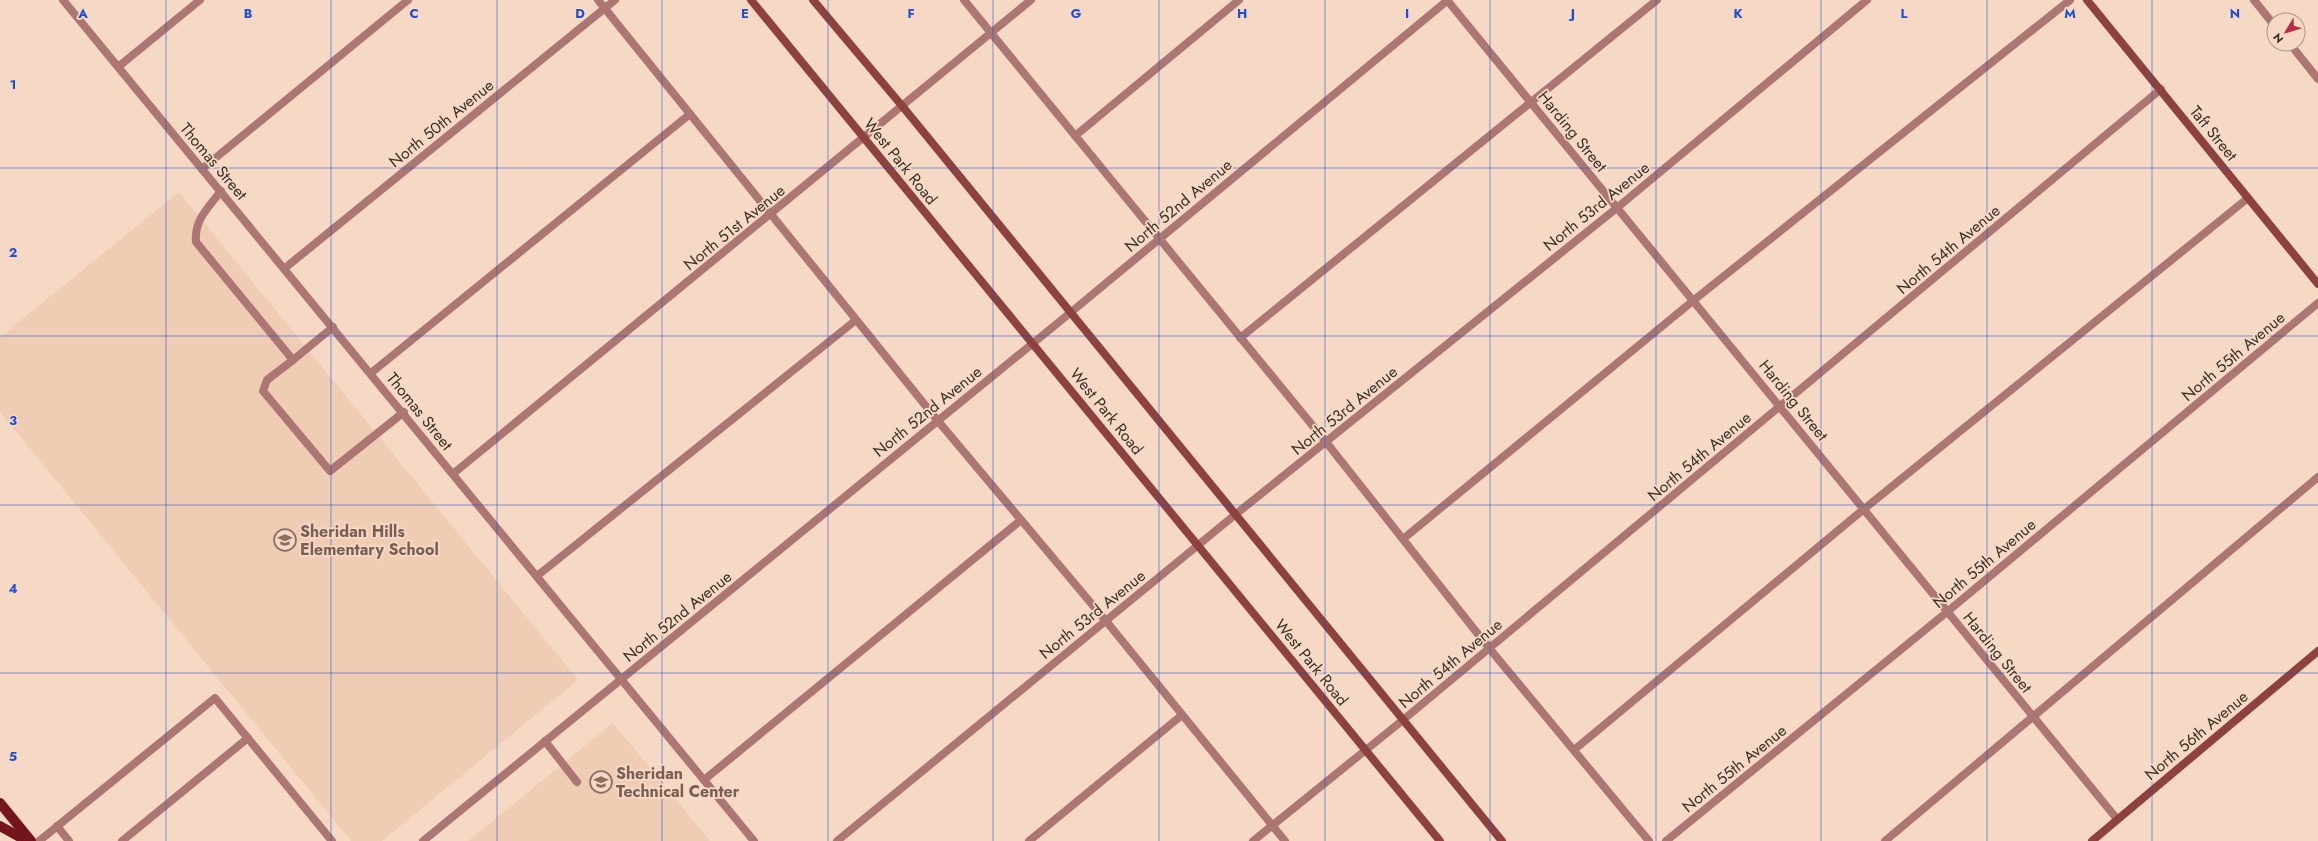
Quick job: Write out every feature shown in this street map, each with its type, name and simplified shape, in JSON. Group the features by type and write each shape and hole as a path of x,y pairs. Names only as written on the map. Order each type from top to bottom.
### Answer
{"main road":[{"path":"0,802 31,841"},
{"path":"0,826 27,841"}],"street":[{"name":"Thomas Street","path":"64,0 404,412 754,841"},
{"path":"118,67 200,0"},
{"path":"202,168 408,0"},
{"path":"598,0 938,421 1106,621 1285,841"},
{"name":"North 50th Avenue","path":"285,268 615,0"},
{"name":"West Park Road","path":"751,0 1440,841"},
{"name":"West Park Road","path":"813,0 903,107 1502,841"},
{"path":"964,0 1326,442 1489,648 1649,841"},
{"name":"North 51st Avenue","path":"454,474 903,107 1031,0"},
{"path":"1075,136 1239,0"},
{"name":"Harding Street","path":"1448,0 1781,406 1947,612 2118,819"},
{"name":"North 52nd Avenue","path":"423,841 938,421 1448,0"},
{"path":"1240,338 1657,0"},
{"name":"North 53rd Avenue","path":"837,841 1236,514 1618,207 1868,0"},
{"path":"1403,539 1694,300 2070,0"},
{"name":"Taft Street","path":"2087,0 2161,89 2318,284"},
{"path":"2254,0 2266,15"},
{"path":"2296,52 2318,79"},
{"name":"North 54th Avenue","path":"1253,841 1403,720 2161,89"},
{"path":"371,373 690,114"},
{"path":"221,191 199,219 195,231 196,242 293,360"},
{"path":"1574,750 1864,509 2248,198"},
{"name":"North 55th Avenue","path":"1666,841 1947,612 2318,304"},
{"path":"537,576 856,320"},
{"path":"333,326 267,380 263,391 330,471 404,412"},
{"path":"1885,841 2034,718 2318,477"},
{"path":"704,780 1021,520"},
{"name":"North 56th Avenue","path":"2092,841 2318,651"},
{"path":"39,841 215,698 332,841"},
{"path":"1029,841 1182,715"},
{"path":"122,841 248,738"},
{"path":"545,741 577,782"},
{"path":"57,826 69,841"}],"shaded area":[{"name":"Sheridan Hills Elementary School","path":"179,192 578,680 382,841 351,841 0,412 0,337"},
{"name":"Sheridan Technical Center","path":"613,723 710,841 468,841"}],"place":[{"name":"Sheridan Hills Elementary School","path":"285,540"},
{"name":"Sheridan Technical Center","path":"601,782"}]}
